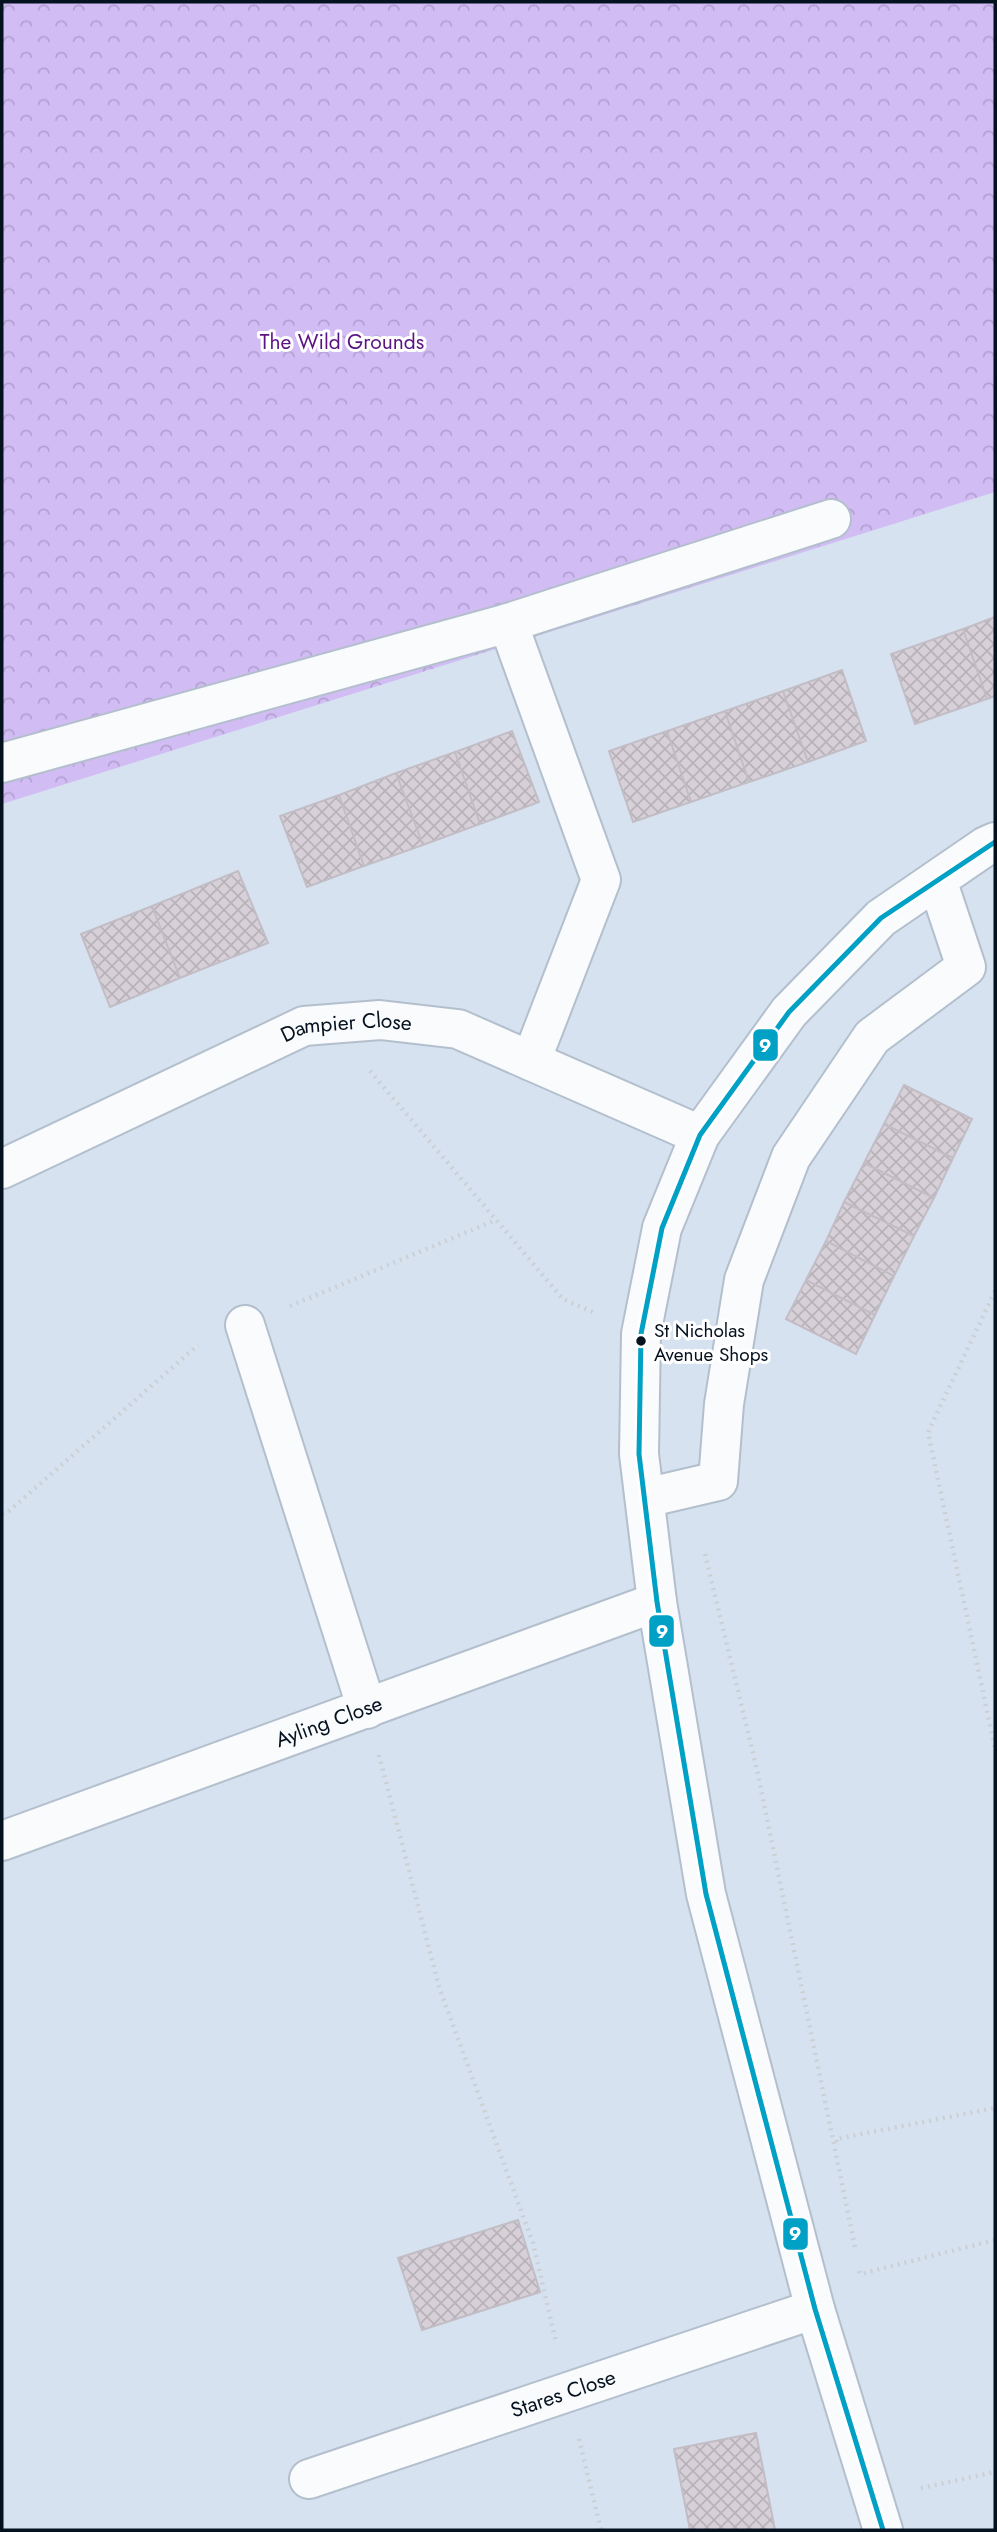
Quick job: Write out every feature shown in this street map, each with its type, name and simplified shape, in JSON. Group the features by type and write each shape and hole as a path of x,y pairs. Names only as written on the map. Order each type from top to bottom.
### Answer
{"street":[{"path":"2,763 508,623 831,519"},
{"path":"508,623 601,880 531,1061"},
{"path":"883,2530 815,2309 706,1894 657,1602 639,1454 641,1334 662,1228 700,1135 789,1012 881,918 995,842"},
{"path":"645,1498 718,1481 724,1404 744,1280 791,1157 872,1037 966,967 937,880"},
{"name":"Dampier Close","path":"2,1169 304,1026 380,1020 458,1029 700,1135"},
{"path":"245,1325 367,1709"},
{"name":"Ayling Close","path":"2,1841 657,1602"},
{"name":"Stares Close","path":"309,2479 815,2309"}],"path":[{"path":"330,1024 563,1299 641,1334"},
{"path":"995,1291 928,1432 995,1749"},
{"path":"704,1550 757,1770 863,2287"},
{"path":"367,1709 439,1987 533,2243 601,2530"},
{"path":"860,2274 836,2139 995,2108"},
{"path":"860,2274 995,2240"},
{"path":"923,2499 919,2489 995,2472"}],"green space":[{"name":"The Wild Grounds","path":"2,2 995,2 995,492 2,804"}],"building":[{"path":"995,617 995,696 987,699 963,629"},
{"path":"963,629 987,699 915,724 891,654"},
{"path":"842,670 866,741 808,762 783,691"},
{"path":"783,691 808,762 749,782 725,711"},
{"path":"725,711 749,782 691,802 667,731"},
{"path":"512,731 539,802 480,824 455,752"},
{"path":"667,731 691,802 633,822 609,751"},
{"path":"455,752 480,824 423,845 396,773"},
{"path":"396,773 423,845 364,866 339,795"},
{"path":"339,795 364,866 307,887 280,816"},
{"path":"238,871 268,943 180,978 152,906"},
{"path":"152,906 180,978 110,1007 81,934"},
{"path":"904,1085 972,1119 953,1158 884,1124"},
{"path":"884,1124 953,1158 934,1198 864,1163"},
{"path":"864,1163 934,1198 914,1236 844,1202"},
{"path":"844,1202 914,1236 894,1276 826,1241"},
{"path":"826,1241 894,1276 875,1315 806,1280"},
{"path":"806,1280 875,1315 856,1354 786,1319"},
{"path":"518,2220 540,2292 422,2330 398,2258"},
{"path":"756,2433 775,2530 690,2530 674,2449"}],"transit line":[{"name":"9","path":"883,2530 815,2309 706,1894 657,1602 639,1454 641,1334 662,1228 700,1135 789,1012 881,918 995,842"}],"place":[{"name":"St Nicholas Avenue Shops","path":"641,1341"}]}
